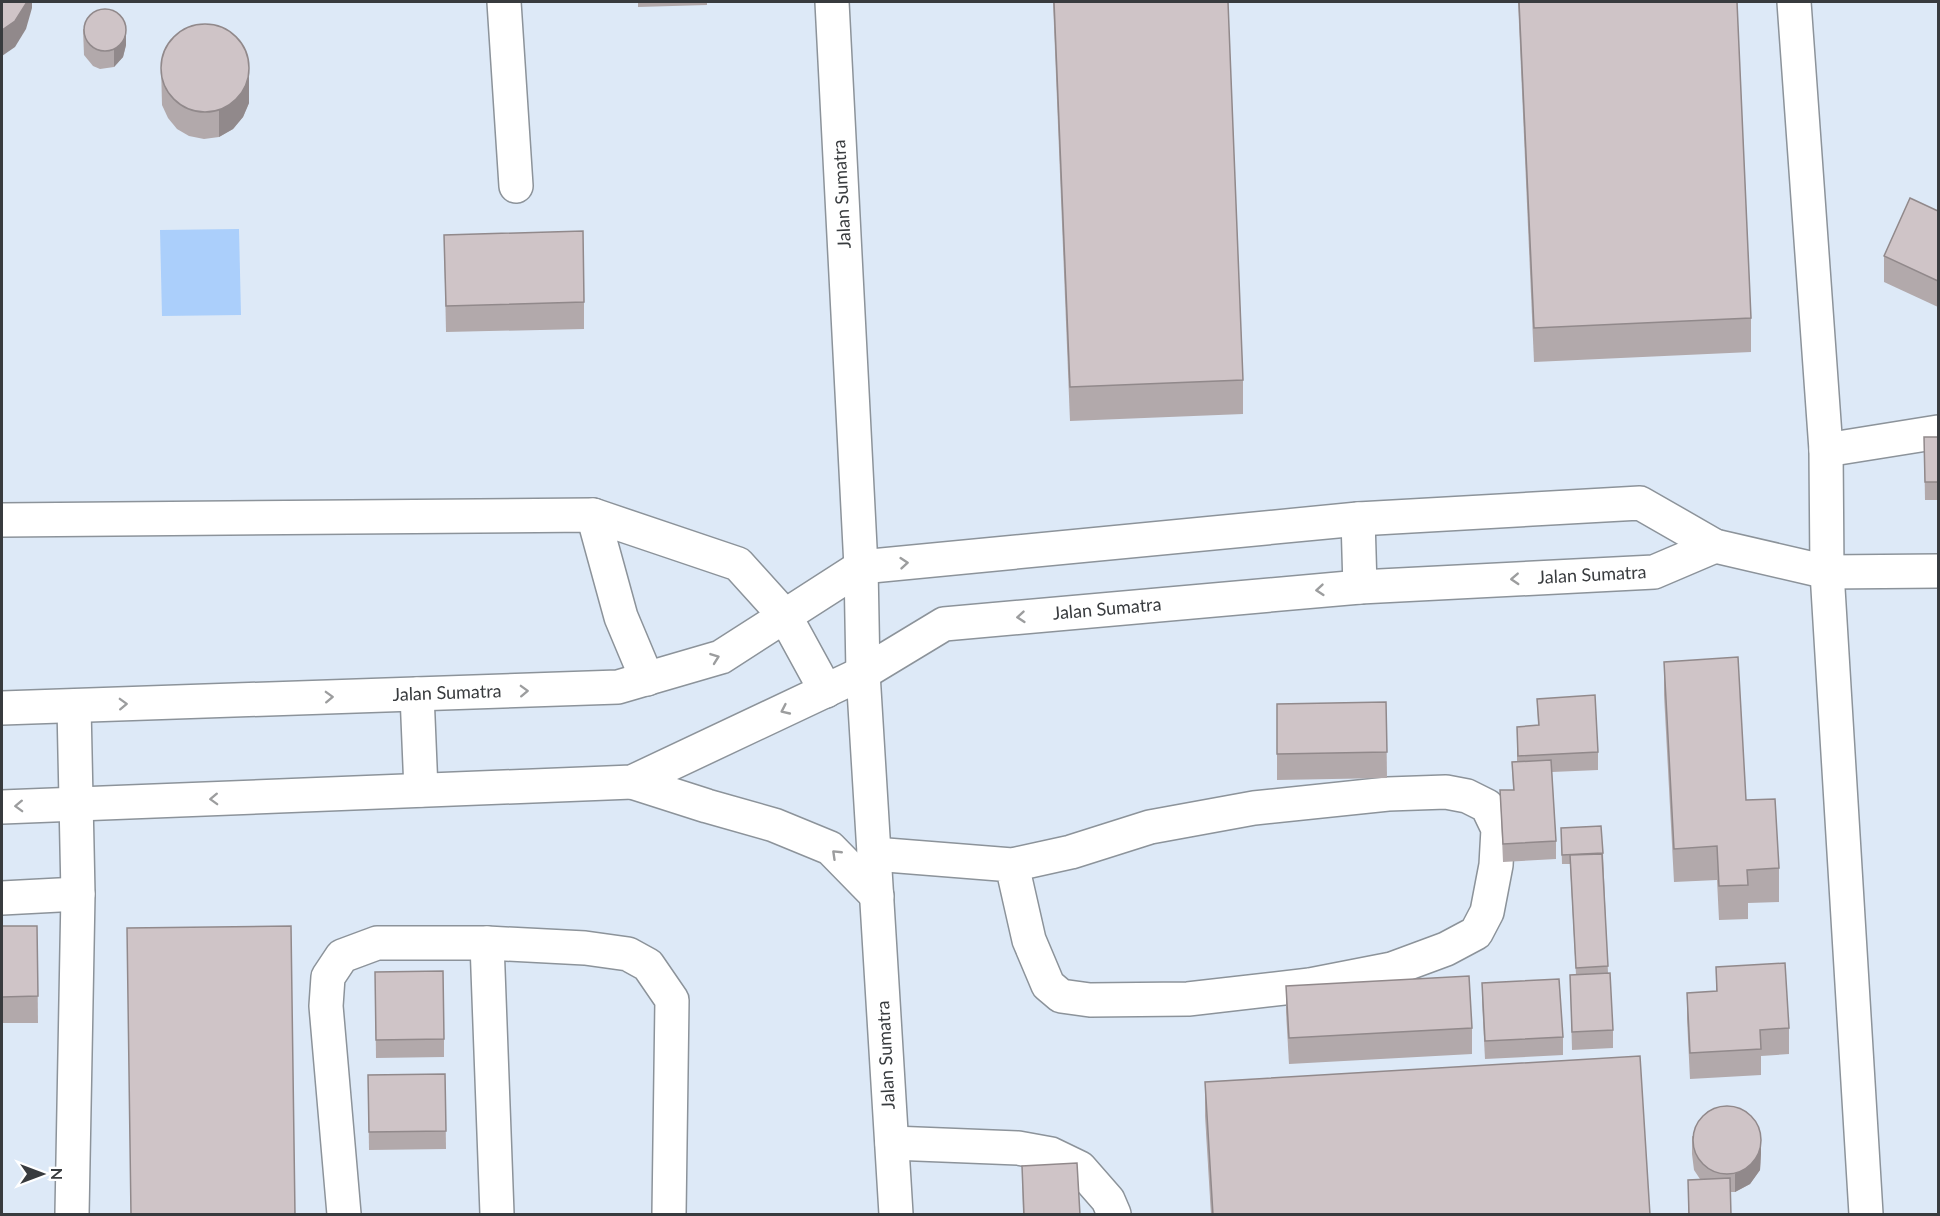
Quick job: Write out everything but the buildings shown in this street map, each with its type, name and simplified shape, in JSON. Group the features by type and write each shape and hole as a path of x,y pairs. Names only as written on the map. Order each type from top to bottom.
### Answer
{"lane":[{"path":"504,2 516,186"},
{"name":"Jalan Sumatra","path":"832,2 861,567 863,673 896,1215"},
{"path":"1794,2 1826,450 1827,572 1866,1215"},
{"path":"1826,450 1938,432"},
{"name":"Jalan Sumatra","path":"2,708 618,687 721,657 861,567 1358,519 1640,503 1714,546"},
{"path":"593,515 621,617 647,679"},
{"path":"2,520 593,515 738,564 785,616 826,691"},
{"path":"1358,519 1360,587"},
{"path":"1714,546 1827,572 1938,571"},
{"name":"Jalan Sumatra","path":"632,782 863,673 944,624 1360,587 1654,572 1714,546"},
{"path":"417,694 421,790"},
{"path":"72,1215 78,894 74,706"},
{"name":"Jalan Sumatra","path":"2,807 632,782 774,825 830,848 877,896"},
{"path":"874,854 1012,865 1071,852 1150,827 1254,808 1388,794 1446,792 1467,796 1487,806 1498,829 1496,865 1486,912 1476,933 1446,949 1392,969 1310,985 1188,999 1090,1000 1061,996 1048,985 1029,940 1012,865"},
{"path":"2,898 78,894"},
{"path":"344,1215 326,1006 328,977 342,956 377,943 487,943 585,948 628,954 648,965 672,1000 669,1215"},
{"path":"487,943 497,1215"},
{"path":"892,1143 1018,1148 1052,1154 1080,1167 1108,1200 1114,1215"}],"shaded area":[{"path":"2,2 1938,2 1938,1214 2,1214"}],"water":[{"path":"239,229 241,315 162,316 160,230"}]}
